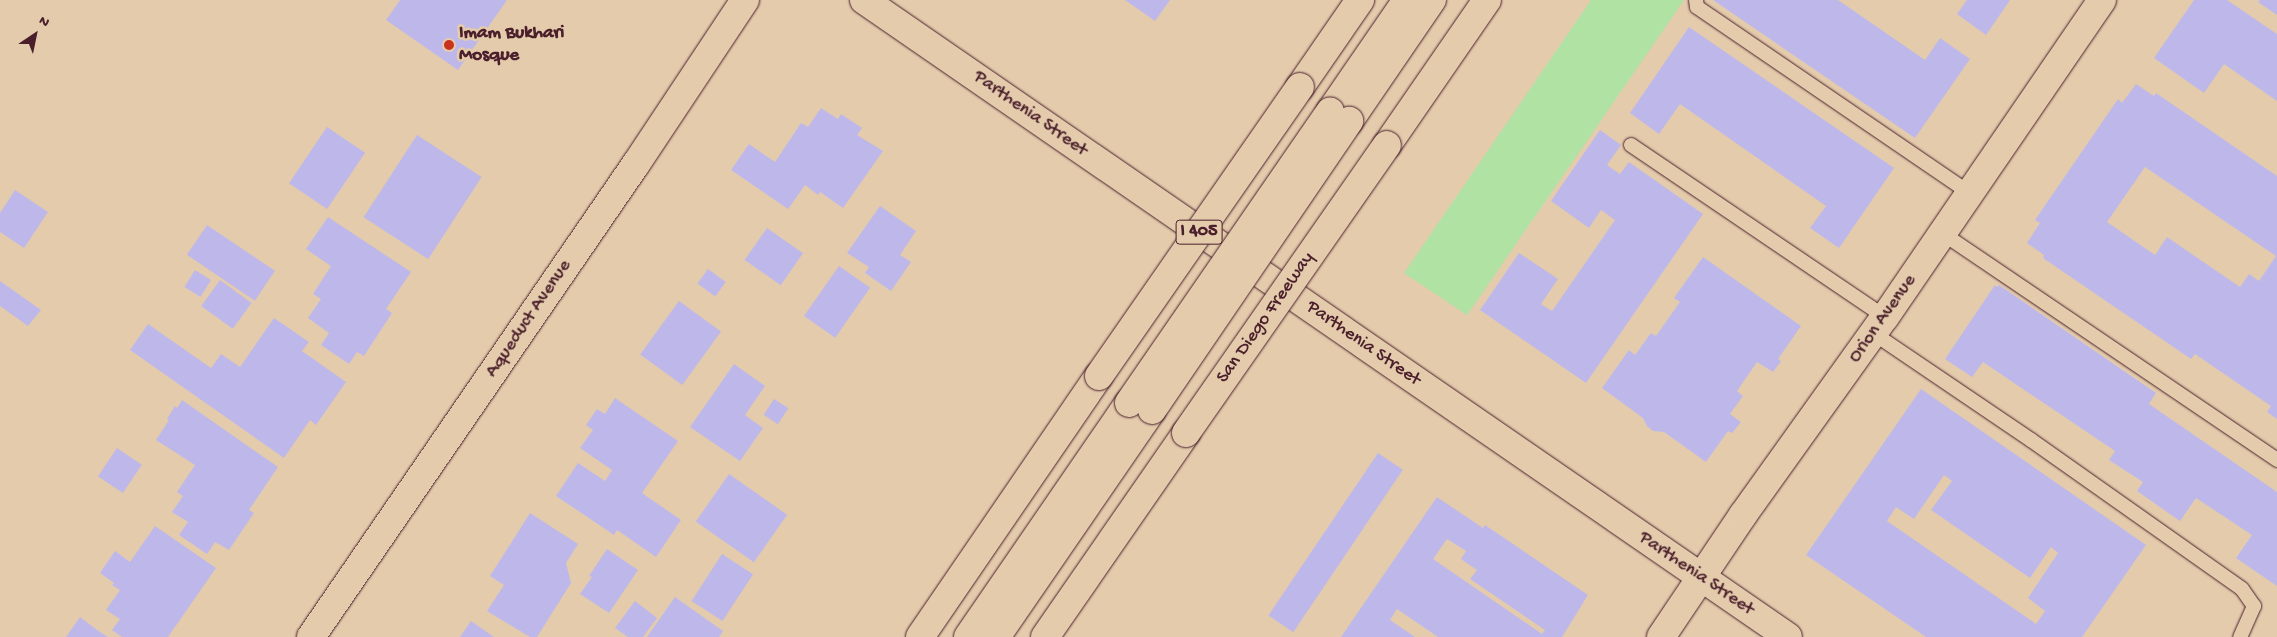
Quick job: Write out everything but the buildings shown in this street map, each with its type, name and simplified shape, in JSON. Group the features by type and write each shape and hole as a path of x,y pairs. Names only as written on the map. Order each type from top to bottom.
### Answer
{"main road":[{"name":"Aqueduct Avenue","path":"311,637 636,164 745,0"},
{"name":"Parthenia Street","path":"864,0 1788,637"},
{"name":"I 405","path":"920,637 1360,0"},
{"path":"996,637 1140,407 1339,116 1407,0"},
{"path":"1339,116 1432,0"},
{"name":"San Diego Freeway","path":"1045,637 1487,0"},
{"name":"Orion Avenue","path":"1661,637 1701,577 1879,325 2102,0"},
{"path":"968,637 1140,407"}],"lane":[{"path":"1696,0 1698,7 1970,193"},
{"path":"1630,145 1879,325 2031,440 2242,589 2254,606 2240,637"},
{"path":"1942,233 2277,460"}],"green space":[{"path":"1591,0 1684,0 1467,315 1404,273"}],"place":[{"name":"Imam Bukhari Mosque","path":"449,45"}]}
